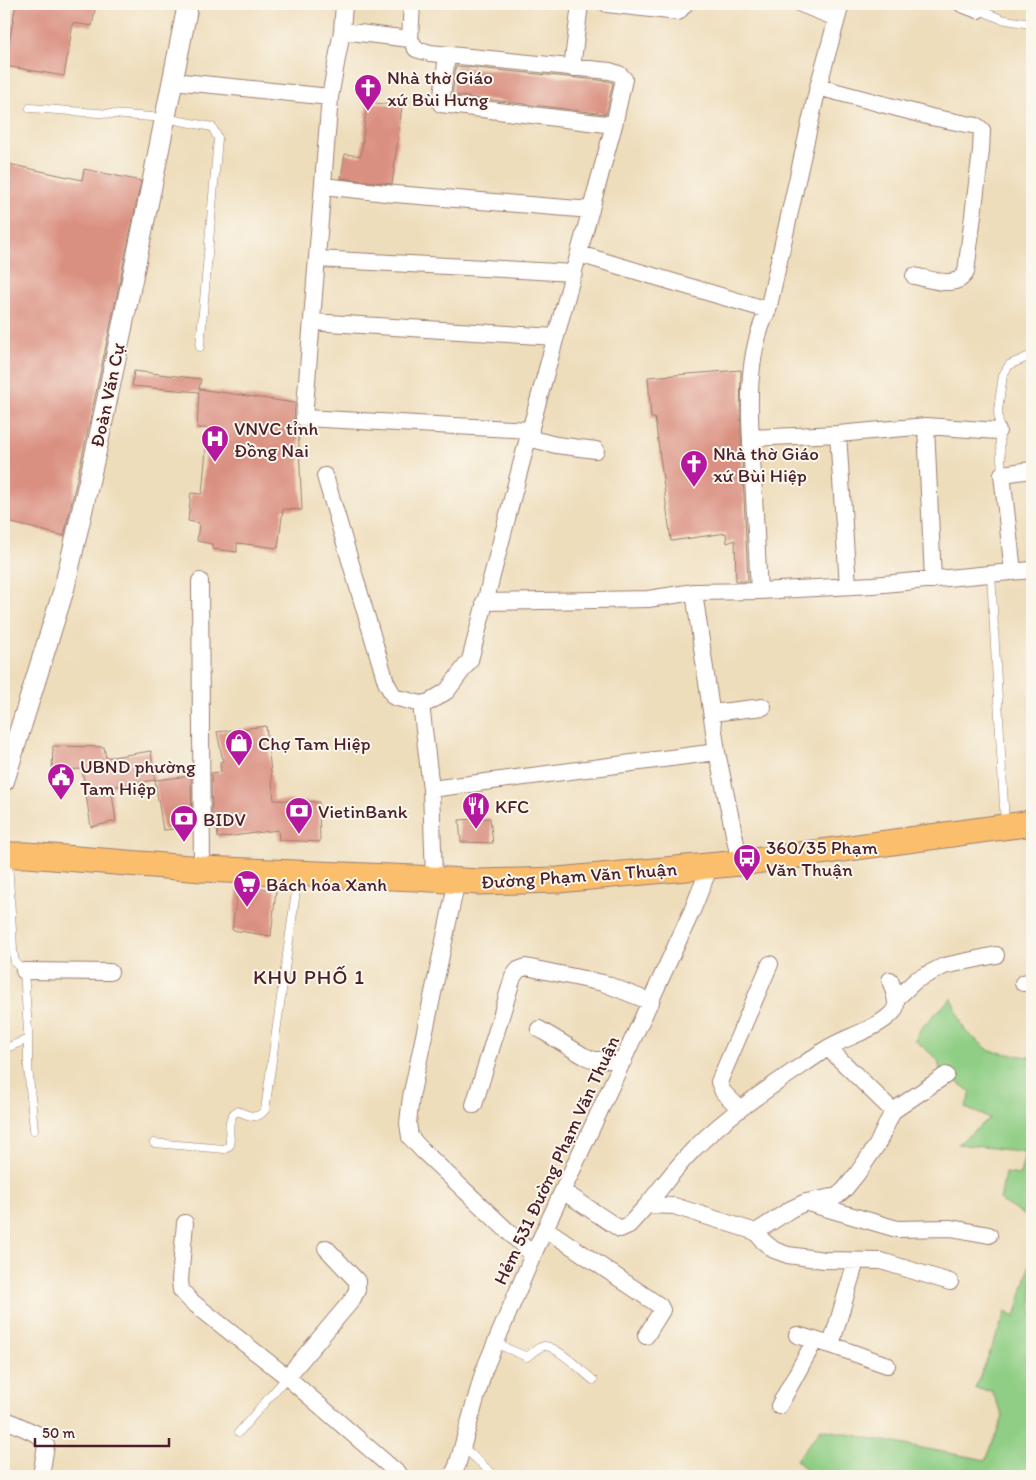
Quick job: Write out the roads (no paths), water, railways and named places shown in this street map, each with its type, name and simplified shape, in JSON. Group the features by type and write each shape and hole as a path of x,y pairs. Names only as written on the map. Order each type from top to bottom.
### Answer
{"main road":[{"name":"Đường Phạm Văn Thuận","path":"6,855 202,869 479,882 558,880 740,863 1032,823"}],"street":[{"name":"Đoàn Văn Cự","path":"4,781 64,589 101,429 188,4"},
{"path":"344,4 342,31 330,97 304,418 529,434 556,445 596,450"},
{"path":"325,476 386,682 394,697 421,704 429,702 447,691 470,660 529,434 614,125 624,79 619,74 610,71 420,51 416,49 410,39 412,4"},
{"path":"572,68 580,4"},
{"path":"607,4 678,12 685,4"},
{"path":"759,592 751,438 751,384 756,345 760,327 768,310 818,87 839,11 801,4"},
{"path":"962,4 979,7"},
{"path":"342,31 410,39"},
{"path":"447,55 441,104 614,125"},
{"path":"173,81 330,97"},
{"path":"818,87 931,117 977,126 982,130 966,272 961,280 956,282 914,276"},
{"path":"323,186 395,194 591,210"},
{"path":"579,254 768,310"},
{"path":"318,259 574,273"},
{"path":"312,322 556,337"},
{"path":"751,438 838,434 926,426 998,430"},
{"path":"926,426 933,580"},
{"path":"838,434 848,586"},
{"path":"1013,572 1002,474 1032,470"},
{"path":"484,602 648,599 694,592 759,592 933,580 1032,570"},
{"path":"200,581 202,869"},
{"path":"694,592 717,752 740,863"},
{"path":"421,704 431,789 446,879 410,1097 408,1123 410,1137 423,1152 533,1255"},
{"path":"712,713 763,708"},
{"path":"431,789 717,752"},
{"name":"Hẻm 531 Đường Phạm Văn Thuận","path":"452,1476 458,1466 484,1370 495,1343 533,1255 564,1192 692,912 710,866"},
{"path":"896,999 916,980 944,966 996,955"},
{"path":"740,1109 723,1092 720,1082 770,964"},
{"path":"474,1105 513,977 518,970 526,967 534,968 603,983 651,1002"},
{"path":"24,971 110,972"},
{"path":"564,1192 620,1229 629,1225 696,1147 740,1109 828,1048 871,1027 892,1013 896,1007 896,999 890,980"},
{"path":"539,1029 594,1060 624,1060"},
{"path":"828,1048 893,1111"},
{"path":"756,1232 791,1209 806,1202 837,1196 844,1190 877,1144 893,1111 946,1075"},
{"path":"806,1202 897,1229 950,1228 989,1235"},
{"path":"647,1205 674,1206 756,1232 774,1250 788,1254 824,1260 881,1261 950,1282"},
{"path":"185,1223 180,1280 181,1290 191,1301 287,1377 401,1476"},
{"path":"546,1229 660,1306 662,1310 646,1336"},
{"path":"287,1377 352,1300 357,1290 357,1281 326,1248"},
{"path":"832,1345 856,1261"},
{"path":"797,1335 832,1345 887,1365"},
{"path":"779,1406 815,1340"},
{"path":"4,1419 39,1435 46,1445 41,1476"}],"lane":[{"path":"979,7 1001,19 1030,24 1032,26"},
{"path":"30,108 165,118 212,127 218,138 200,347"},
{"path":"1002,474 998,410 1005,370 1009,365 1032,355"},
{"path":"991,574 1005,826"},
{"path":"6,855 13,950 16,963 24,971 28,1067 34,1130"},
{"path":"154,1143 226,1149 230,1145 230,1118 232,1114 237,1112 256,1117 260,1116 265,1110 298,873"},
{"path":"4,953 13,950"},
{"path":"4,1048 28,1039"},
{"path":"495,1343 527,1357 540,1347 546,1346 555,1349 594,1380"},
{"path":"239,1432 287,1377"},
{"path":"462,1446 495,1476"}],"place":[{"name":"Nhà thờ Giáo xứ Bùi Hưng","path":"368,112"},
{"name":"VNVC tỉnh Đồng Nai","path":"215,463"},
{"name":"Nhà thờ Giáo xứ Bùi Hiệp","path":"694,488"},
{"name":"Chợ Tam Hiệp","path":"239,767"},
{"name":"UBND phường Tam Hiệp","path":"61,801"},
{"name":"KFC","path":"476,830"},
{"name":"VietinBank","path":"299,835"},
{"name":"BIDV","path":"184,843"},
{"name":"360/35 Phạm Văn Thuận","path":"747,882"},
{"name":"Bách hóa Xanh","path":"247,908"}],"district":[{"name":"KHU PHỐ 1","path":"309,977"}]}
